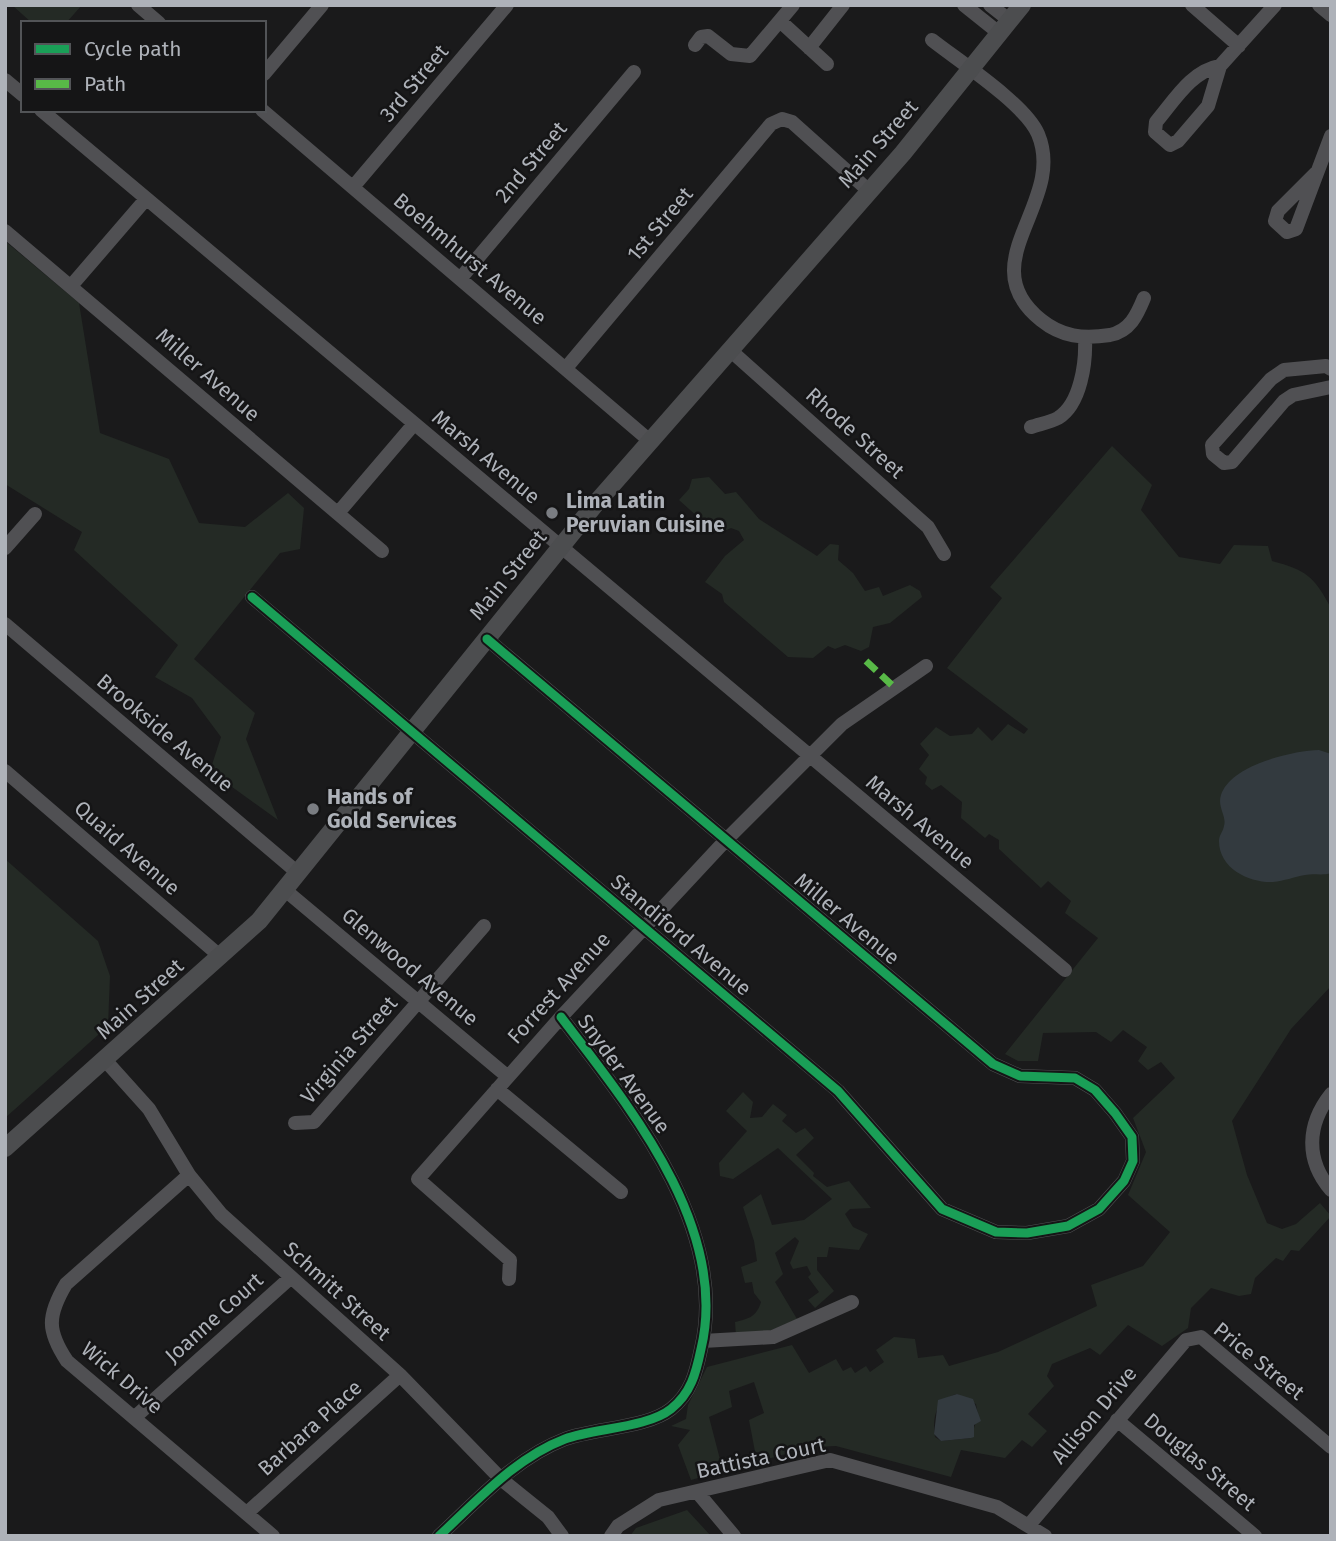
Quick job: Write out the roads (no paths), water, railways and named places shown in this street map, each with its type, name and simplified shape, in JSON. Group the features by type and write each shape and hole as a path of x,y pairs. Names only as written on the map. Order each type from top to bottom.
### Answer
{"main road":[{"name":"Main Street","path":"5,1148 260,921 561,547 650,441 903,153 1022,5"}],"street":[{"path":"138,5 157,21"},
{"path":"266,72 322,5"},
{"name":"3rd Street","path":"353,187 507,5"},
{"path":"695,46 701,37 708,36 731,54 751,57 793,5"},
{"path":"810,48 843,5"},
{"path":"964,5 1004,27"},
{"path":"990,5 1004,27"},
{"path":"1192,5 1239,46"},
{"path":"1220,66 1207,69 1195,77 1156,122 1155,132 1170,145 1178,141 1208,106 1220,66 1275,5"},
{"path":"1320,5 1331,15"},
{"path":"780,22 827,64"},
{"path":"932,40 1028,117 1044,151 1041,182 1012,265 1015,290 1027,309 1053,330 1085,339 1116,334 1135,320 1144,298"},
{"name":"2nd Street","path":"460,279 634,72"},
{"path":"5,80 21,93"},
{"name":"Marsh Avenue","path":"43,112 1065,970"},
{"name":"Boehmhurst Avenue","path":"264,112 650,441"},
{"name":"1st Street","path":"566,368 771,124 782,119 792,122 868,190"},
{"path":"1316,173 1331,136"},
{"path":"71,286 146,199"},
{"name":"Miller Avenue","path":"5,231 382,551"},
{"path":"1031,427 1059,418 1072,403 1086,358 1085,339"},
{"name":"Rhode Street","path":"730,350 928,527 944,554"},
{"path":"1331,369 1326,366 1284,370 1271,379 1212,445 1213,454 1224,463 1232,462 1284,401 1293,395 1331,387"},
{"path":"338,513 414,424"},
{"path":"5,548 34,514"},
{"name":"Standiford Avenue","path":"252,597 838,1091 942,1209 996,1232 1027,1233 1068,1226 1099,1209"},
{"name":"Brookside Avenue","path":"5,624 298,873"},
{"name":"Miller Avenue","path":"486,639 993,1064 1020,1076 1075,1078 1095,1090 1132,1136 1133,1148 1133,1161 1124,1181 1099,1209"},
{"name":"Forrest Avenue","path":"509,1279 510,1260 418,1179 561,1017 725,841 842,724 926,666"},
{"name":"Quaid Avenue","path":"5,771 221,957"},
{"name":"Glenwood Avenue","path":"285,890 508,1077"},
{"name":"Virginia Street","path":"295,1123 314,1122 484,926"},
{"name":"Snyder Avenue","path":"439,1536 501,1479 528,1459 562,1440 592,1430 645,1420 669,1411 687,1395 695,1376 703,1341 706,1306 701,1258 664,1160 631,1109 561,1017"},
{"name":"Schmitt Street","path":"105,1060 149,1110 189,1175 221,1214 289,1279 400,1375 501,1479 526,1497 562,1536"},
{"path":"497,1089 621,1192"},
{"path":"1331,1094 1320,1110 1311,1136 1317,1171 1331,1190"},
{"name":"Wick Drive","path":"189,1175 66,1284 55,1303 51,1321 54,1342 67,1362 248,1512 273,1536"},
{"name":"Joanne Court","path":"135,1417 289,1279"},
{"path":"703,1341 773,1337 852,1302"},
{"name":"Allison Drive","path":"1030,1525 1117,1420 1186,1340 1193,1336"},
{"name":"Price Street","path":"1193,1336 1201,1337 1331,1447"},
{"name":"Barbara Place","path":"248,1512 400,1375"},
{"name":"Douglas Street","path":"1117,1420 1255,1536"},
{"name":"Battista Court","path":"611,1536 618,1526 660,1500 830,1460 997,1507 1045,1536"},
{"path":"698,1493 734,1536"}],"place":[{"name":"Lima Latin Peruvian Cuisine","path":"552,513"},
{"name":"Hands of Gold Services","path":"313,809"}]}
